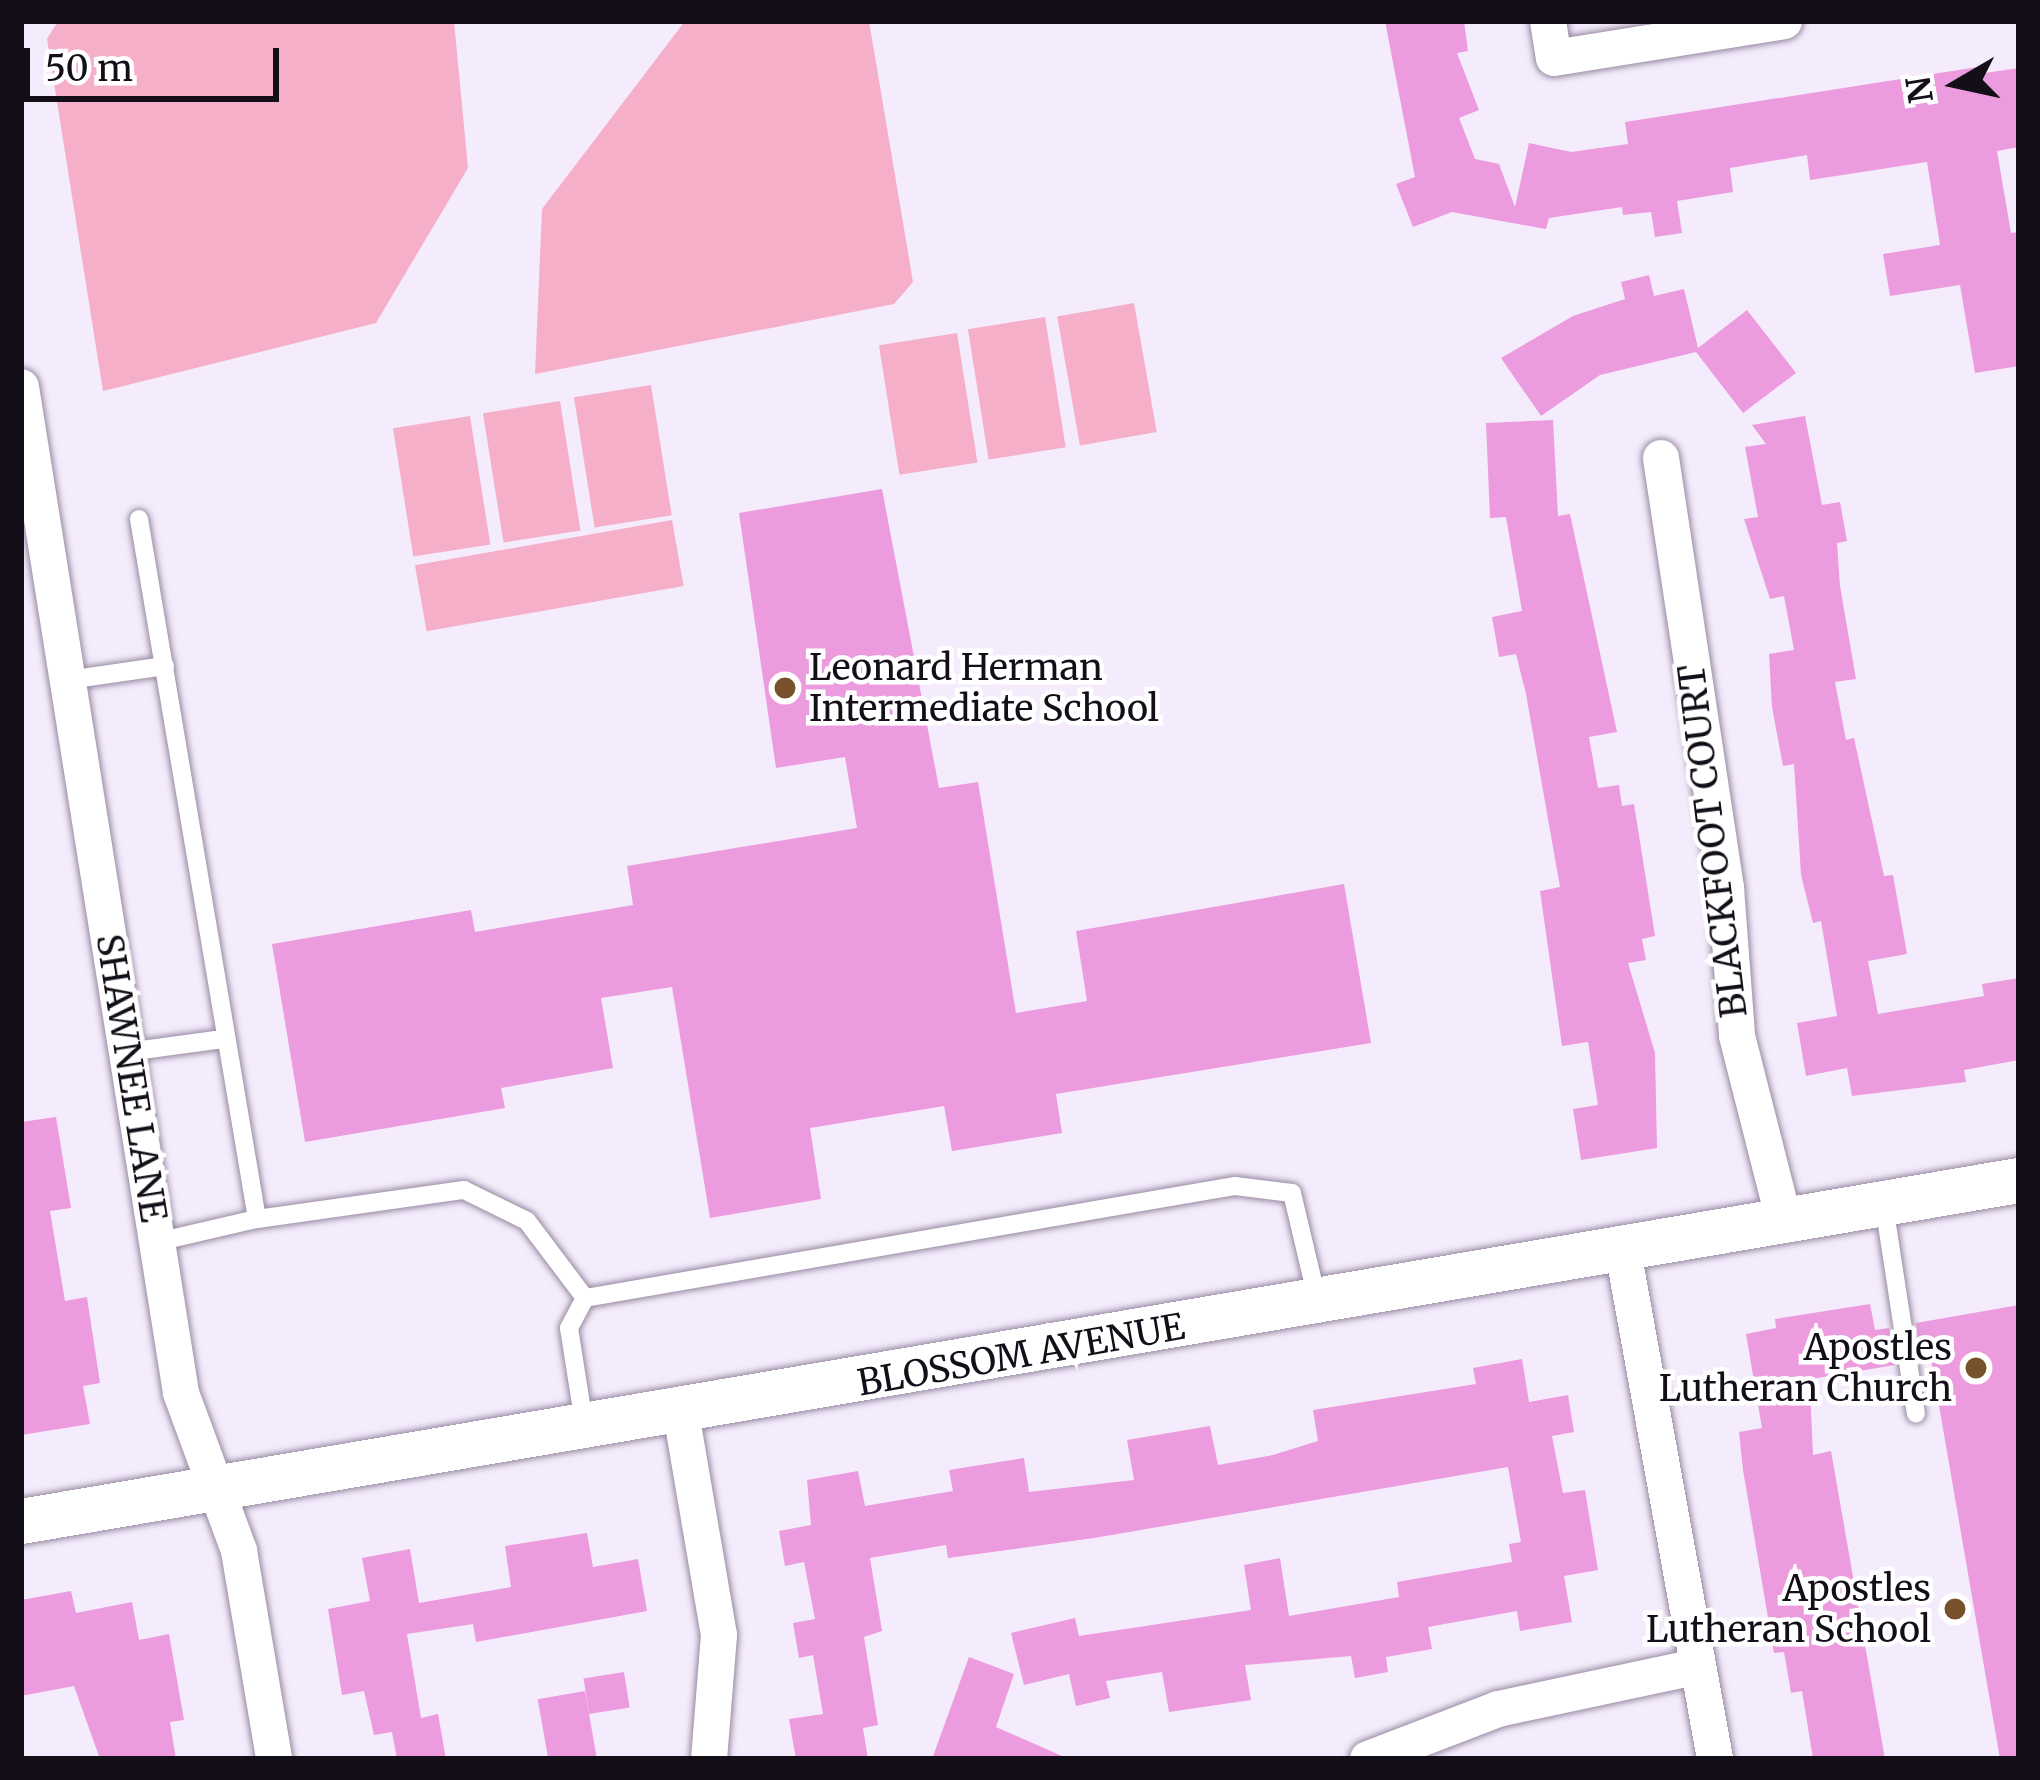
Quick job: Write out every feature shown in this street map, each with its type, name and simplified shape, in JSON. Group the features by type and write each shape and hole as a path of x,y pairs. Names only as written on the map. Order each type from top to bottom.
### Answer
{"street":[{"path":"1548,21 1554,58 1784,21"},
{"name":"SHAWNEE LANE","path":"21,387 182,1393 211,1490 239,1551 274,1759"},
{"name":"BLACKFOOT COURT","path":"1661,458 1726,888 1737,1036 1784,1220"},
{"name":"BLOSSOM AVENUE","path":"21,1521 681,1413 2019,1180"},
{"path":"1623,1251 1715,1759"},
{"path":"681,1413 719,1635 709,1759"},
{"path":"1368,1759 1498,1709 1696,1667"}],"lane":[{"path":"139,520 223,1040 257,1219"},
{"path":"68,680 165,666"},
{"path":"127,1052 223,1040"},
{"path":"584,1298 1235,1186 1292,1193 1318,1304"},
{"path":"157,1242 257,1219 464,1190 527,1221 584,1298"},
{"path":"1884,1204 1916,1414"},
{"path":"584,1298 569,1328 584,1428"}],"shaded area":[{"path":"58,21 454,21 468,168 376,323 103,391 47,39"},
{"path":"685,21 869,21 913,282 894,304 535,374 542,209"},
{"path":"1134,303 1157,432 1080,446 1057,317"},
{"path":"1045,317 1066,447 989,460 968,329"},
{"path":"957,333 977,462 899,475 879,345"},
{"path":"651,385 672,515 595,528 574,397"},
{"path":"560,401 580,530 503,543 483,413"},
{"path":"470,416 490,544 413,557 393,428"},
{"path":"672,520 684,586 427,631 415,565"}],"building":[{"path":"1385,21 1464,21 1468,51 1457,53 1479,110 1459,118 1475,159 1499,164 1515,207 1529,143 1571,152 1628,144 1625,122 1984,66 1985,73 2019,68 2019,147 1997,151 2011,233 2019,232 2019,366 1975,373 1960,285 1890,296 1883,254 1940,245 1927,162 1810,180 1807,155 1730,168 1733,192 1677,201 1682,233 1655,237 1651,212 1623,215 1622,207 1549,218 1546,229 1452,212 1413,227 1396,184 1415,177"},
{"path":"1649,275 1654,296 1684,289 1698,348 1747,310 1796,373 1743,413 1696,352 1600,375 1541,416 1501,358 1573,316 1625,299 1621,282"},
{"path":"1805,416 1822,505 1840,502 1847,541 1837,543 1856,679 1835,682 1846,740 1854,738 1884,876 1893,875 1907,954 1868,961 1878,1014 1984,996 1982,984 2019,978 2019,1060 1964,1070 1966,1082 1852,1096 1847,1068 1806,1076 1797,1023 1837,1016 1821,921 1813,923 1801,875 1794,764 1783,766 1772,707 1769,654 1794,650 1784,596 1770,599 1744,519 1758,517 1745,447 1766,444 1752,425"},
{"path":"1553,420 1558,516 1570,514 1617,732 1589,737 1598,788 1619,785 1622,806 1634,804 1655,936 1642,939 1646,960 1628,963 1655,1053 1657,1148 1581,1160 1573,1109 1598,1105 1588,1042 1562,1046 1540,891 1560,887 1516,654 1499,657 1492,617 1522,611 1506,517 1490,518 1486,423"},
{"path":"882,489 939,788 978,782 1016,1013 1087,1001 1076,931 1344,884 1371,1043 1056,1094 1062,1133 952,1151 944,1106 810,1128 821,1199 710,1218 672,987 601,998 613,1068 501,1088 505,1108 305,1142 272,944 471,910 475,932 633,905 627,866 857,828 845,757 776,768 739,513"},
{"path":"56,1117 71,1208 50,1211 65,1301 87,1297 100,1383 83,1386 90,1424 21,1435 21,1122"},
{"path":"1870,1304 1875,1330 1889,1328 1895,1365 1811,1379 1810,1389 1813,1455 1831,1451 1885,1759 1813,1759 1802,1691 1791,1693 1784,1652 1774,1653 1743,1470 1739,1432 1762,1428 1746,1334 1776,1328 1775,1319"},
{"path":"2019,1305 2019,1759 2000,1759 1931,1359 1921,1360 1916,1323"},
{"path":"1522,1359 1529,1402 1568,1395 1574,1432 1552,1436 1563,1493 1585,1490 1598,1570 1564,1576 1572,1622 1520,1631 1517,1611 1428,1627 1432,1649 1386,1657 1388,1672 1355,1678 1351,1656 1245,1665 1251,1700 1169,1712 1162,1672 1106,1681 1110,1698 1076,1706 1069,1674 1024,1685 1011,1633 1075,1618 1079,1636 1251,1610 1244,1565 1280,1558 1289,1616 1399,1597 1397,1582 1512,1562 1509,1544 1521,1542 1508,1467 1094,1538 948,1558 946,1545 870,1558 882,1631 864,1637 878,1725 863,1728 868,1759 796,1759 789,1719 823,1714 813,1655 799,1658 793,1623 815,1619 804,1562 785,1566 779,1531 811,1525 807,1480 858,1471 865,1506 953,1491 949,1470 1024,1458 1029,1492 1134,1480 1127,1440 1210,1426 1218,1465 1273,1455 1318,1441 1313,1410 1476,1384 1473,1368"},
{"path":"587,1533 593,1567 638,1559 647,1611 476,1642 473,1624 407,1634 421,1718 438,1714 446,1759 397,1759 392,1732 374,1735 364,1691 342,1695 328,1609 370,1601 362,1558 410,1549 419,1603 511,1587 505,1546"},
{"path":"71,1591 76,1613 132,1602 139,1640 169,1634 184,1720 170,1722 176,1759 100,1759 74,1686 21,1696 21,1600"},
{"path":"969,1657 1014,1674 996,1727 1069,1759 932,1759"},
{"path":"624,1672 630,1708 589,1714 584,1678"},
{"path":"585,1691 597,1759 548,1759 538,1699"}],"place":[{"name":"Leonard Herman Intermediate School","path":"785,688"},
{"name":"Apostles Lutheran Church","path":"1976,1368"},
{"name":"Apostles Lutheran School","path":"1955,1609"}]}
